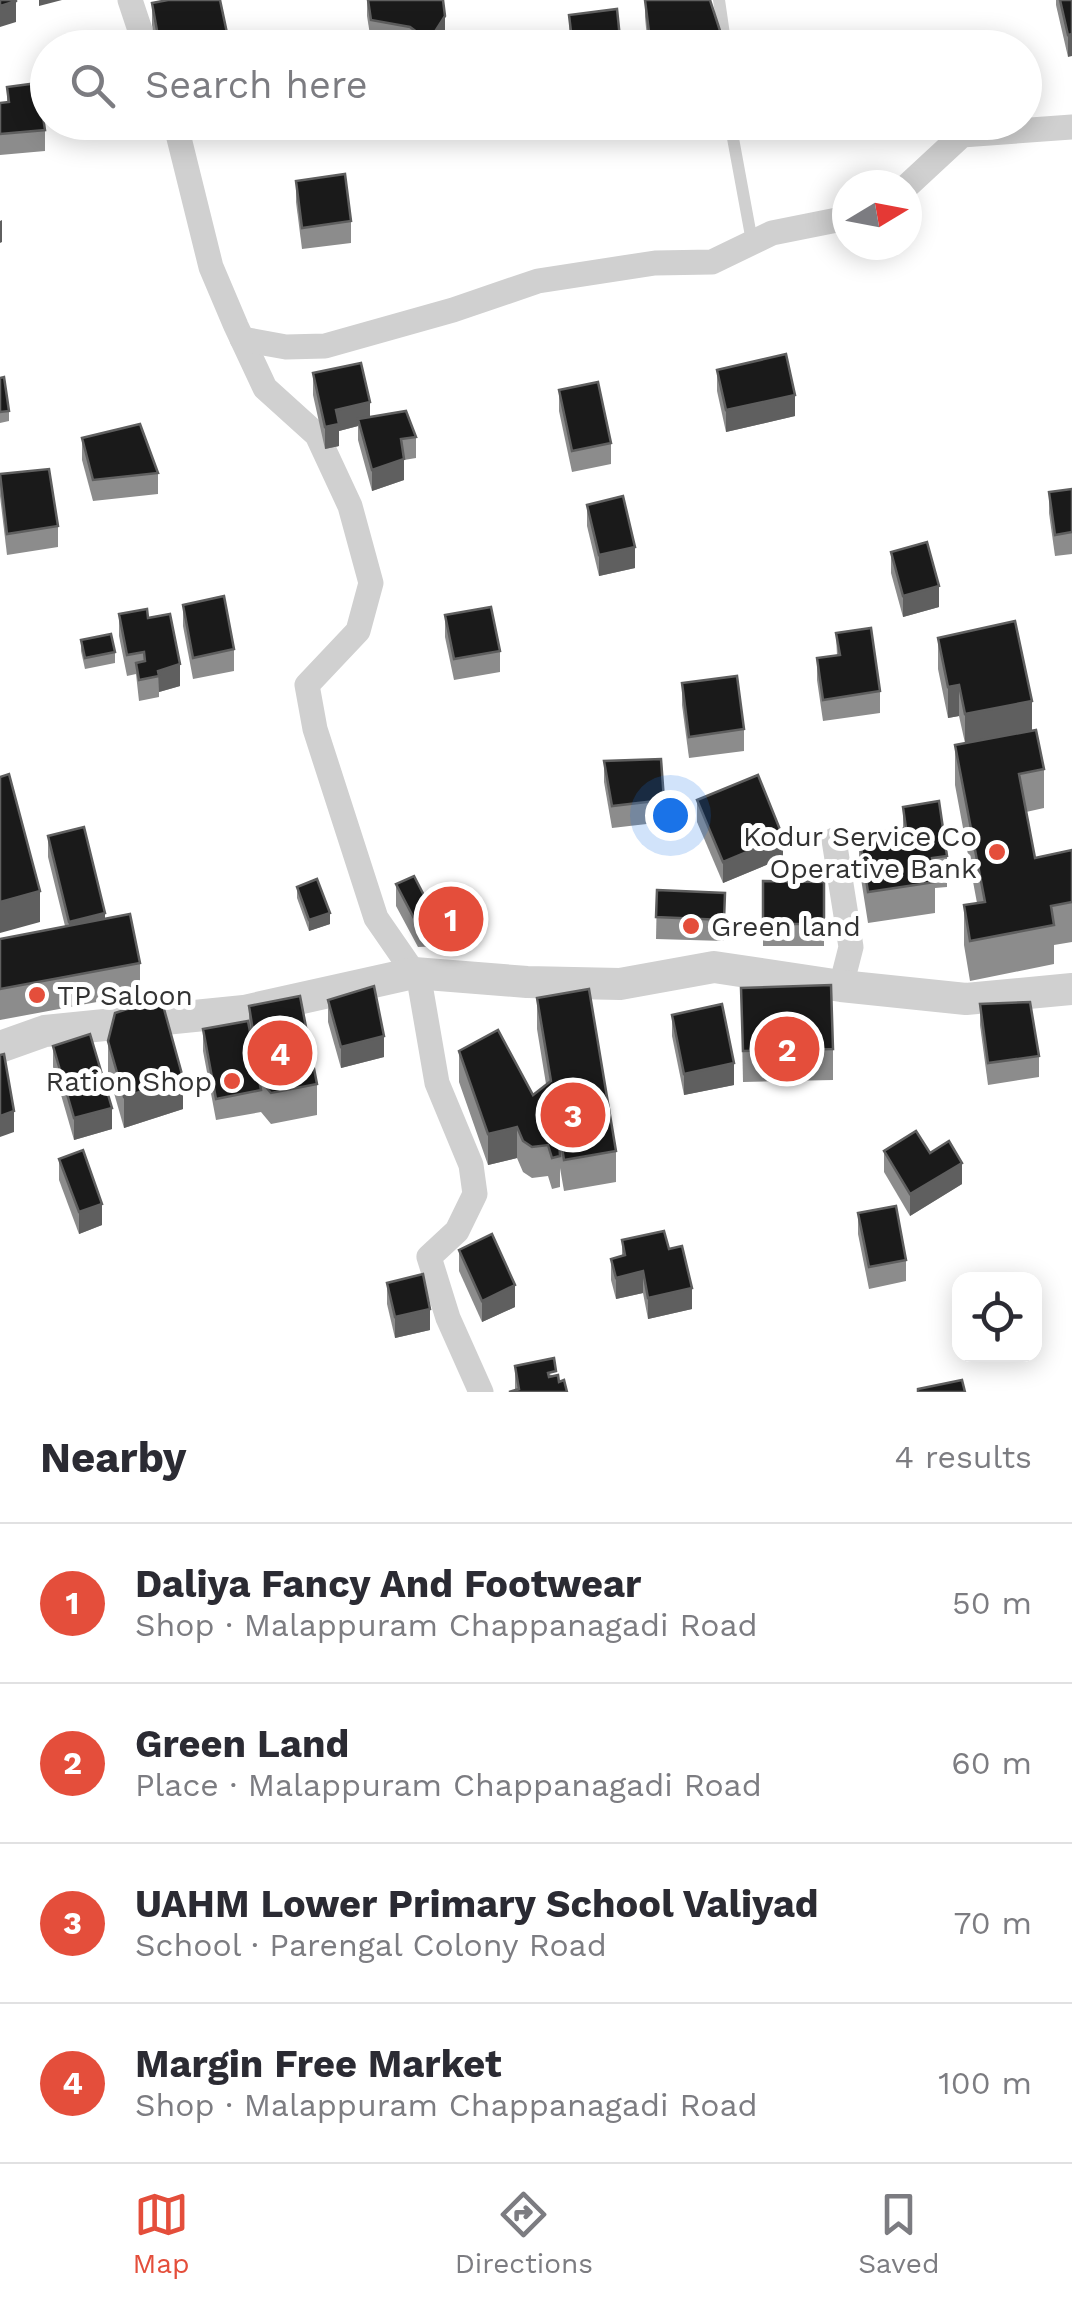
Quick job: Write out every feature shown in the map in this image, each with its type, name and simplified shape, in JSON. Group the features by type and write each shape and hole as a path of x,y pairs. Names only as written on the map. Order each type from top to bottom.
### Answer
{"street":[{"path":"130,0 140,30"},
{"path":"1042,128 1072,126"},
{"path":"179,140 211,267 242,339 265,388 317,435 350,506 371,583 358,631 307,685 315,729 376,918 416,973 436,1083 471,1165 475,1194 457,1231 429,1257 448,1318 482,1392"},
{"path":"922,172 957,140"},
{"path":"242,339 286,347 325,346 538,281 655,263 712,262 772,233 832,221"},
{"path":"834,840 851,947 841,986"},
{"path":"0,1047 45,1032 244,1010 416,973 527,982 620,984 714,967 966,999 1072,988"}],"lane":[{"path":"719,0 723,30"},
{"path":"733,140 756,241"}],"building":[{"path":"220,0 226,30 157,30 152,3"},
{"path":"368,0 443,0 445,16 436,30 414,30 371,20"},
{"path":"645,0 710,0 720,30 649,30"},
{"path":"1060,0 1072,0 1072,34 1068,35"},
{"path":"617,9 619,30 571,30 569,15"},
{"path":"30,84 30,131 0,134 0,103 9,102 7,87"},
{"path":"345,174 351,221 302,228 296,181"},
{"path":"786,354 795,395 726,410 717,370"},
{"path":"361,363 370,402 336,410 339,424 325,427 313,373"},
{"path":"4,377 9,411 0,412 0,378"},
{"path":"598,382 611,443 572,451 559,390"},
{"path":"406,411 416,437 401,439 404,459 372,470 358,419"},
{"path":"140,424 158,473 93,480 82,438"},
{"path":"49,469 58,526 7,534 0,474"},
{"path":"1072,489 1072,532 1055,535 1049,492"},
{"path":"623,496 635,547 599,555 587,505"},
{"path":"927,542 939,586 903,596 891,552"},
{"path":"224,596 234,649 193,658 183,605"},
{"path":"491,607 500,651 454,659 445,615"},
{"path":"147,609 148,618 170,614 180,664 158,671 159,676 139,680 136,663 145,661 144,652 127,655 119,614"},
{"path":"1015,621 1032,701 965,714 959,685 948,687 938,638"},
{"path":"871,628 880,691 823,700 817,658 840,655 836,633"},
{"path":"111,634 115,652 85,658 81,640"},
{"path":"737,676 744,729 689,737 682,683"},
{"name":"Kodur Service Co Operative Bank","path":"1036,730 1044,769 1019,774 1035,858 1072,850 1072,902 1051,906 1054,925 970,941 964,905 985,902 955,745"},
{"path":"661,759 664,800 612,806 604,761"},
{"path":"9,774 40,891 0,902 0,777"},
{"path":"758,775 783,837 723,862 697,800"},
{"path":"939,801 947,856 932,858 935,882 868,892 859,835 906,828 903,807"},
{"path":"84,827 105,913 69,922 48,836"},
{"path":"414,876 430,907 464,905 465,923 418,926 396,884"},
{"path":"317,879 330,913 309,920 297,887"},
{"path":"763,881 824,882 824,924 763,924"},
{"path":"657,890 725,893 724,920 656,917"},
{"path":"130,914 140,963 0,989 0,939"},
{"path":"831,985 833,1049 743,1051 741,988"},
{"path":"374,986 384,1036 341,1047 328,1000"},
{"path":"589,989 616,1151 564,1160 558,1122 560,1156 552,1158 548,1145 532,1147 523,1141 517,1127 488,1134 459,1051 498,1030 533,1095 551,1081 537,998"},
{"path":"300,996 317,1084 271,1093 261,1081 249,1006"},
{"path":"161,998 183,1078 124,1097 108,1041 115,1013"},
{"path":"1030,1002 1039,1056 988,1063 980,1004"},
{"path":"722,1004 734,1063 684,1074 672,1015"},
{"name":"Ration Shop","path":"248,1021 261,1090 216,1099 203,1029"},
{"path":"90,1034 112,1108 74,1118 53,1046"},
{"path":"4,1054 14,1111 0,1116 0,1055"},
{"path":"916,1131 930,1153 949,1141 962,1163 910,1194 884,1151"},
{"path":"83,1150 102,1204 79,1212 59,1159"},
{"path":"896,1206 906,1260 869,1267 858,1213"},
{"path":"664,1231 669,1249 682,1246 692,1288 648,1298 643,1271 616,1278 611,1259 625,1255 622,1240"},
{"path":"492,1234 515,1285 482,1301 459,1250"},
{"path":"423,1274 430,1309 395,1317 387,1283"},
{"path":"554,1358 556,1371 548,1373 549,1377 558,1375 559,1382 564,1380 567,1392 509,1392 519,1389 515,1366"},
{"path":"962,1380 965,1392 918,1392 918,1389"}],"place":[{"name":"Kodur Service Co Operative Bank","path":"997,852"},
{"name":"Daliya Fancy And Footwear","path":"451,919"},
{"name":"Green land","path":"691,926"},
{"name":"TP Saloon","path":"37,995"},
{"name":"Green Land","path":"787,1049"},
{"name":"Margin Free Market","path":"280,1053"},
{"name":"Ration Shop","path":"232,1081"},
{"name":"UAHM Lower Primary School Valiyad","path":"573,1115"}]}
